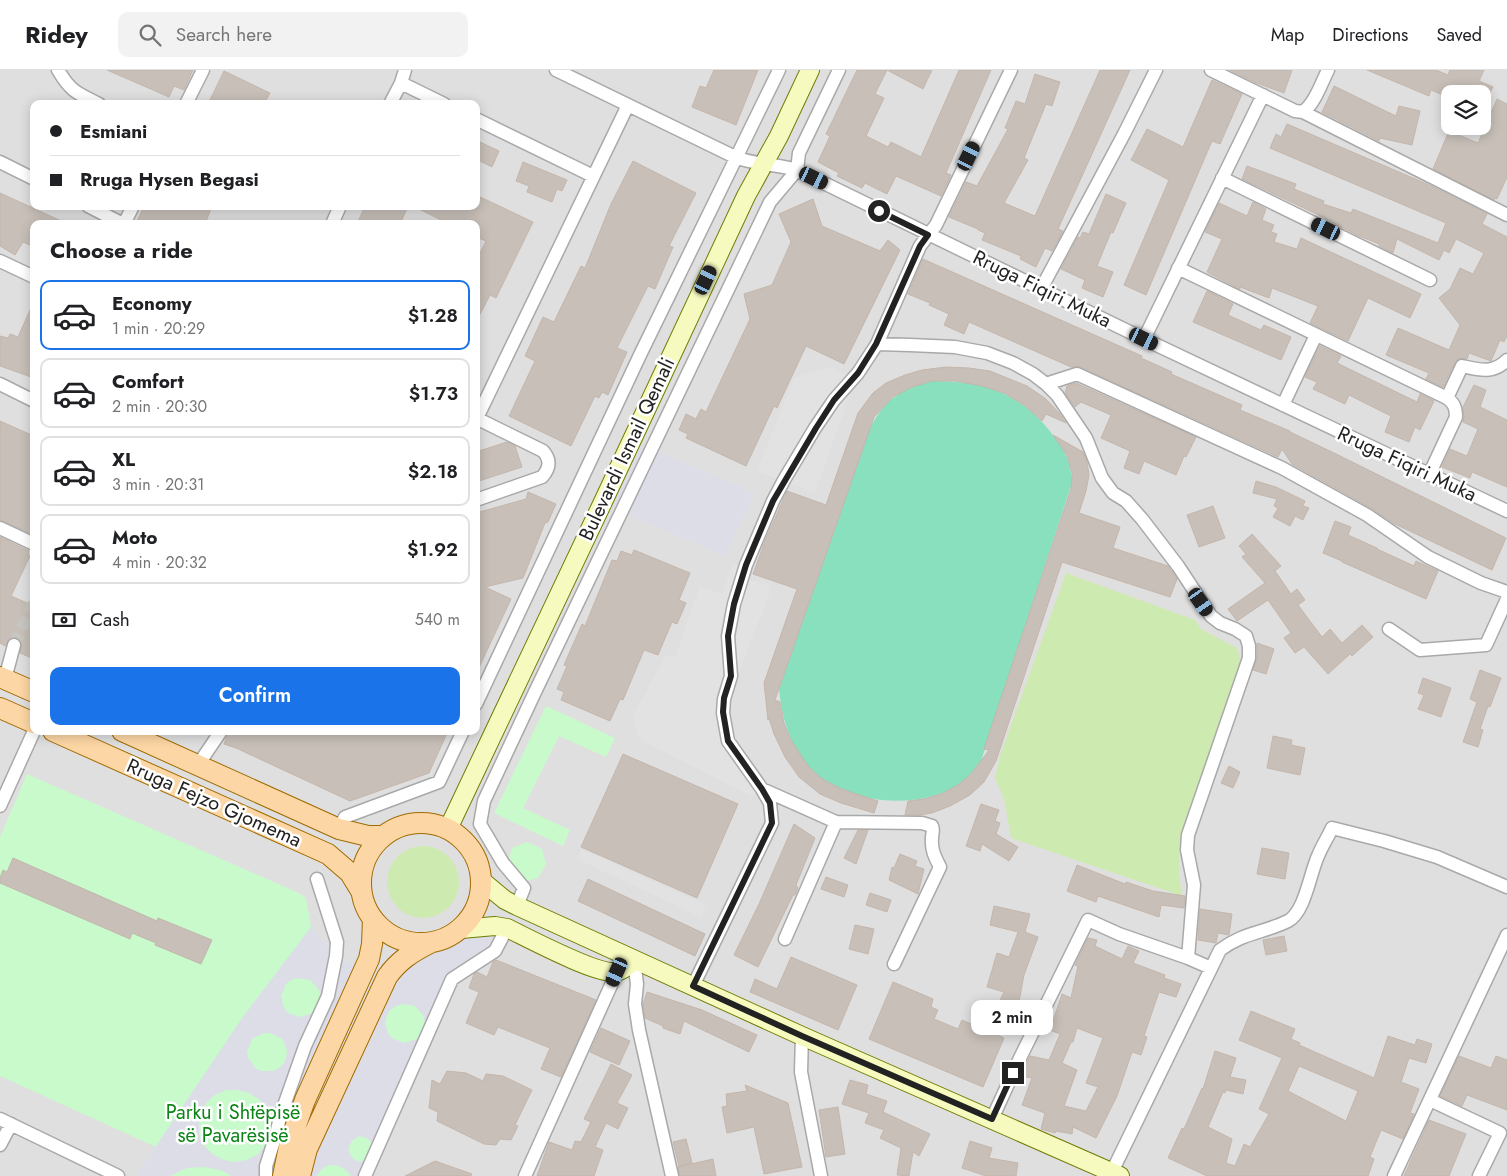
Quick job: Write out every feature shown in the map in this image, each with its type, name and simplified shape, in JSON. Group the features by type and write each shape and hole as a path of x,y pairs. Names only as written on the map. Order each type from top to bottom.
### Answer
{"main road":[{"name":"Bulevardi Ismail Qemali","path":"448,829 746,196 810,70"},
{"path":"2,678 30,690"},
{"path":"0,708 30,721"},
{"name":"Rruga Fejzo Gjomema","path":"62,735 328,854 350,873 362,891"},
{"name":"Rruga Fejzo Gjomema","path":"131,735 339,829 368,836 383,836"},
{"path":"300,1176 308,1149 393,967 405,956 430,943 446,938 461,929 477,908 482,890 482,882 479,865 472,850 461,838 448,829 431,824 414,823 398,828 383,836 372,849 362,873 362,891 367,910 384,930 398,939 419,944 430,943"},
{"path":"482,882 517,906 1114,1175"},
{"path":"283,1176 290,1142 302,1108 369,959 373,919"},
{"path":"461,929 494,926 506,928 585,965 608,972 617,972 626,968 634,960"}],"street":[{"path":"58,70 74,92 91,100"},
{"path":"188,100 204,70"},
{"path":"392,100 405,70"},
{"name":"Rruga Fiqiri Muka","path":"556,70 747,162 783,166 797,170 1144,339 1507,511"},
{"path":"480,695 595,449 735,157 779,70"},
{"name":"Bulevardi Ismail Qemali","path":"517,906 524,888 503,863 480,824 484,801 770,202 797,170 799,153 839,70"},
{"path":"693,986 772,823 770,803 728,741 723,712 724,698 731,676 728,636 734,604 746,565 773,501 834,400 858,373 876,344 920,246 936,225 1011,70"},
{"path":"1041,288 1120,142 1156,70"},
{"path":"1211,70 1295,111 1303,112 1499,212 1507,214"},
{"path":"1303,112 1312,102 1328,70"},
{"path":"401,83 436,100"},
{"path":"1144,339 1263,94"},
{"path":"480,402 628,105"},
{"path":"480,121 593,176"},
{"path":"0,162 30,177"},
{"path":"1222,178 1430,280"},
{"path":"96,210 116,220"},
{"path":"0,261 30,275"},
{"path":"1178,268 1453,402 1456,409 1454,424 1429,475"},
{"path":"1283,405 1316,335"},
{"path":"876,344 955,347 987,353 1013,363 1046,384 1058,395 1086,438 1102,478 1113,493 1126,501 1142,519 1178,566 1211,616 1220,623 1246,636 1249,646 1249,658 1188,835 1187,850 1194,885 1188,958"},
{"path":"1446,398 1462,366 1486,370 1497,369 1507,360"},
{"path":"1046,384 1077,374 1282,468 1367,515 1428,558 1481,583 1507,592"},
{"path":"0,384 30,399"},
{"path":"480,420 543,451 548,456 550,464 547,472 542,477 480,499"},
{"path":"0,528 30,542"},
{"path":"1389,629 1420,650 1486,645 1507,599"},
{"path":"2,678 14,645"},
{"path":"0,806 32,735"},
{"path":"198,766 218,735"},
{"path":"339,829 345,817 440,782 461,735"},
{"path":"762,789 836,822 922,823 932,826 933,854 940,867 894,964"},
{"path":"785,939 836,822"},
{"path":"1114,1175 1220,950 1231,942 1289,920 1297,914 1319,854 1332,828 1437,857 1507,887"},
{"path":"266,1176 266,1166 280,1117 305,1046 328,996 334,964 337,942 317,879"},
{"path":"992,1119 1088,920 1139,942 1188,958 1211,968"},
{"path":"365,1176 452,978 495,951 506,928"},
{"path":"1394,1176 1507,935"},
{"path":"634,960 637,984 634,1004 672,1176"},
{"path":"525,1176 617,972"},
{"path":"802,1036 801,1072 821,1176"},
{"path":"1430,1100 1500,1133 1480,1176"},
{"path":"0,1145 6,1122 118,1176"}],"shaded area":[{"path":"0,70 1507,70 1507,1176 273,1176 286,1123 357,966 336,956 156,1147 136,1176 0,1176"},
{"path":"832,367 848,376 847,403 815,493 757,471 794,378"},
{"path":"638,443 755,493 725,556 609,507"},
{"path":"733,564 741,568 738,576 772,587 723,713 728,741 762,789 751,796 639,739 633,716 666,655 675,658 700,586 722,594"},
{"path":"581,849 706,905 701,917 577,859"},
{"name":"Parku i Shtëpisë së Pavarësisë","path":"311,927 336,956 358,966 286,1123 273,1176 231,1176 223,1171 205,1167 187,1168 170,1176 136,1176 242,1018","holes":["297,978 310,980 319,990 320,996 320,1003 313,1013 301,1017 288,1013 284,1008 281,996 286,984","264,1033 270,1033 282,1039 287,1051 284,1063 273,1071 261,1071 255,1068 248,1057 247,1051 252,1039","227,1090 249,1093 260,1100 267,1110 271,1122 270,1134 265,1146 257,1155 246,1160 233,1162 221,1159 211,1153 204,1145 199,1134 201,1112 207,1102 216,1094"]},
{"path":"504,933 495,951 452,979 365,1176 351,1176 348,1171 337,1165 330,1165 324,1167 316,1176 306,1176 310,1157 395,973 428,950 464,934","holes":["402,1004 415,1006 423,1015 425,1022 422,1034 417,1039 405,1043 393,1039 388,1034 385,1022 390,1010","359,1136 367,1138 373,1144 366,1161 362,1162 354,1160 348,1149 352,1141"]}],"green space":[{"path":"932,381 968,383 984,387 999,392 1027,408 1052,434 1065,453 1070,465 1071,486 981,761 961,784 940,794 921,799 879,800 839,789 822,779 808,766 801,758 791,739 782,710 779,689 870,428 888,402 911,388"},
{"path":"1066,573 1195,620 1201,629 1237,648 1241,660 1240,676 1199,789 1179,854 1182,896 1011,838 1004,799 995,778 1000,756"},
{"path":"546,706 615,738 606,757 559,736 523,808 570,830 563,846 494,813"},
{"path":"27,774 299,893 306,898 311,927 336,956 358,966 286,1123 273,1176 136,1176 156,1147 0,1076 0,837"},
{"path":"527,842 542,849 546,864 538,878 523,882 508,862 512,848"},
{"path":"423,846 443,852 453,862 459,882 453,902 443,912 423,918 403,912 393,902 387,882 393,862 403,852"},
{"path":"405,1003 419,1009 425,1023 419,1037 405,1043 391,1037 385,1023 391,1009"},
{"path":"359,1136 367,1138 373,1144 366,1161 355,1160 349,1153 350,1143"},
{"path":"330,1165 342,1168 351,1176 316,1176 324,1167"}],"building":[{"path":"107,70 193,70 184,90 174,86 169,97"},
{"path":"714,70 758,70 736,125 692,107 700,86 706,88"},
{"path":"857,70 887,70 875,94 884,98 866,136 888,147 891,142 921,157 959,70 991,70 946,173 951,175 941,196 896,176 887,194 865,183 862,188 837,176 839,173 818,162 830,136 826,134"},
{"path":"887,70 932,70 923,89"},
{"path":"1100,70 1130,70 1058,229 1063,231 1052,251 1045,248 1036,267 1020,259 1021,256 982,240 985,233 949,217 966,182 977,186 1008,129 1005,128 1016,101 1025,104 1035,74 1060,82 1052,106 1046,104 1024,158 1028,160 1004,203 1035,216"},
{"path":"1230,70 1292,70 1284,93 1254,82"},
{"path":"1367,70 1436,70 1448,75 1450,70 1484,70 1479,81 1488,85 1441,85 1441,94 1431,90 1429,96"},
{"path":"224,71 270,93 266,100 210,100"},
{"path":"1212,80 1242,94 1220,144 1212,141 1146,295 1124,285 1169,180 1131,160 1147,129 1183,147"},
{"path":"1334,86 1396,116 1399,106 1420,111 1412,145 1380,138 1379,141 1322,112"},
{"path":"1497,99 1507,104 1507,177 1497,199 1495,198 1494,200 1433,169 1447,135 1459,135 1478,143 1481,135 1491,135 1491,113"},
{"path":"1287,124 1427,184 1487,214 1482,224 1507,237 1507,336 1504,342 1500,340 1491,361 1469,353 1467,359 1460,358 1455,362 1443,387 1426,379 1429,373 1386,355 1398,328 1449,350 1460,325 1439,298 1450,289 1460,268 1473,274 1484,253 1456,239 1449,253 1444,250 1439,260 1397,239 1393,253 1379,246 1379,244 1242,179 1247,166 1296,184 1294,189 1324,201 1323,204 1351,213 1353,209 1438,243 1446,223 1270,148 1276,134 1281,137"},
{"path":"480,142 499,151 492,167 480,161"},
{"path":"633,161 696,193 669,246 673,247 655,289 648,286 617,348 627,352 608,395 602,392 599,398 595,396 571,446 509,416 535,361 525,356 543,317 554,322 581,266 585,268 611,204"},
{"path":"523,162 567,180 562,191 557,189 552,202 527,192 529,186 516,181"},
{"path":"0,193 30,207 30,210 37,210 59,220 30,220 30,245 23,242 15,255 0,246"},
{"path":"1106,194 1126,203 1097,266 1113,272 1103,297 1082,288 1085,280 1061,269 1078,237 1080,238 1083,232 1089,234"},
{"path":"480,197 533,222 496,298 490,295 480,314 480,253 486,241 480,239 480,220 441,220 421,210 480,210"},
{"path":"813,199 822,226 880,251 888,240 900,250 844,364 806,346 777,408 774,406 746,466 686,438 688,434 679,430 686,414 696,419 701,409 706,412 750,319 744,294 772,285 791,242 779,214"},
{"path":"1253,202 1266,209 1262,220 1274,225 1271,232 1277,234 1274,242 1297,249 1301,238 1421,294 1410,318 1368,298 1348,341 1310,323 1318,306 1272,288 1269,298 1240,287 1240,289 1207,272 1222,239 1205,232 1219,203 1247,216"},
{"path":"142,210 210,210 207,220 138,220"},
{"path":"363,210 406,210 402,220 359,220"},
{"path":"923,259 1142,356 1141,358 1172,372 1171,374 1242,405 1240,410 1290,431 1506,538 1492,570 1393,523 1371,508 1292,464 1282,449 1278,457 1080,367 1071,367 969,322 964,334 944,325 949,314 929,305 930,303 908,294"},
{"path":"1207,291 1233,304 1228,315 1261,330 1264,325 1291,337 1281,360 1193,322"},
{"path":"30,310 30,377 0,366 0,336 8,338 10,334 18,337"},
{"path":"1320,346 1341,356 1337,363 1417,402 1420,394 1434,401 1420,430 1415,427 1409,442 1385,432 1391,416 1349,395 1345,404 1313,389 1317,382 1305,377"},
{"path":"946,367 990,371 1027,386 1046,399 1066,423 1046,414 1042,421 1024,405 1004,393 956,381 932,381 912,387 893,397 874,417 775,700 780,702 784,723 791,740 808,766 821,778 837,787 878,801 874,813 841,803 820,794 799,777 785,757 769,718 768,720 764,683 797,589 753,574 787,491 826,505 858,413 873,393 886,383 905,375 922,370"},
{"path":"1076,383 1196,437 1186,457 1184,456 1176,475 1144,461 1139,474 1124,468 1130,451 1101,438 1111,415 1081,402 1075,407 1065,393 1067,386"},
{"path":"1474,385 1486,390 1480,407 1507,420 1507,487 1472,472 1470,478 1442,467 1450,449 1467,456 1478,429 1463,422 1463,407"},
{"path":"0,421 30,434 30,533 0,520"},
{"path":"1053,435 1083,452 1087,462 1089,475 1079,513 1120,527 1113,548 1168,566 1177,579 1170,597 1062,562 996,761 984,782 970,795 950,806 932,813 905,815 908,801 941,794 958,785 971,774 989,750 984,749 1071,489 1072,473 1067,455"},
{"path":"507,442 515,446 522,467 480,481 480,451"},
{"path":"1256,481 1276,487 1305,501 1303,506 1309,508 1303,520 1295,516 1290,526 1273,517 1278,508 1274,506 1277,499 1253,493"},
{"path":"528,492 556,504 548,522 545,523 523,578 485,587 511,599 480,665 480,512 526,499"},
{"path":"1213,506 1225,538 1199,547 1187,515"},
{"path":"1335,521 1351,527 1348,535 1414,566 1416,561 1438,571 1426,599 1323,553"},
{"path":"1252,534 1281,566 1275,571 1291,594 1297,589 1305,600 1298,605 1322,637 1330,629 1342,643 1362,625 1373,637 1328,674 1304,647 1295,653 1284,638 1291,633 1268,600 1237,621 1228,609 1265,583 1242,557 1246,554 1239,546"},
{"path":"0,537 29,551 28,555 30,556 11,596 30,604 30,657 20,653 22,643 17,637 9,639 5,646 0,643"},
{"path":"634,550 690,573 679,600 686,603 677,624 672,622 658,655 644,650 623,700 620,699 610,721 561,700 564,692 557,689 567,666 564,665 582,624 585,626 612,560 617,561 621,551 632,555"},
{"path":"1257,643 1274,649 1266,674 1253,670 1257,658"},
{"path":"1480,670 1501,678 1480,729 1483,730 1478,747 1463,742 1477,702 1470,699"},
{"path":"1423,678 1451,688 1441,717 1418,709 1424,695 1418,693"},
{"path":"227,735 446,735 429,773 350,801 224,744"},
{"path":"1273,736 1292,740 1291,745 1305,748 1300,775 1267,768"},
{"path":"623,754 738,804 697,898 581,847"},
{"path":"1229,766 1240,772 1233,788 1221,783"},
{"path":"981,804 999,810 995,821 1000,823 996,834 1018,847 1009,861 982,844 980,851 966,846"},
{"path":"794,824 815,838 796,885 798,888 795,895 793,895 758,967 734,955"},
{"path":"858,830 868,830 856,864 844,858"},
{"path":"1262,848 1289,853 1285,879 1257,874"},
{"path":"900,854 917,861 915,866 924,869 918,894 889,880 892,867 894,868"},
{"path":"13,858 157,921 158,918 212,940 201,964 155,945 156,943 132,933 130,939 0,883 3,870 7,872"},
{"path":"1077,865 1125,884 1126,882 1153,891 1185,896 1184,908 1161,905 1159,917 1098,896 1096,902 1067,891"},
{"path":"826,877 848,885 844,897 821,889"},
{"path":"588,879 705,934 695,956 578,901"},
{"path":"870,893 891,900 887,912 866,905"},
{"path":"994,906 1030,914 1025,932 1038,937 1024,975 1016,1017 998,1013 1004,992 987,987 997,953 1009,957 1018,932 990,925"},
{"path":"1200,909 1232,914 1229,935 1218,933 1216,943 1198,940"},
{"path":"855,925 874,929 868,954 849,949"},
{"path":"1284,936 1287,951 1266,955 1263,940"},
{"path":"1088,938 1097,940 1095,946 1122,959 1128,946 1139,951 1133,963 1165,975 1164,978 1181,984 1176,997 1159,992 1144,1036 1147,1037 1141,1055 1132,1052 1117,1096 1096,1138 1073,1127 1072,1134 1056,1131 1055,1133 1041,1129 1045,1113 1022,1105 1032,1078 1021,1076 1030,1056 1049,1060 1060,1034 1050,1030 1062,994 1071,998 1078,966 1075,965","holes":["1077,1028 1103,1038 1086,1083 1098,1087 1086,1111 1064,1106 1077,1070 1062,1063 1071,1042 1073,1042"]},
{"path":"791,957 857,985 838,1030 750,992 755,979 777,989"},
{"path":"496,960 596,1000 561,1077 541,1069 550,1048 498,1027 494,1035 466,1023 479,992 469,988 474,974 477,972 487,977 493,962"},
{"path":"893,982 933,999 931,1007 938,1010 934,1019 958,1029 962,1020 1004,1038 983,1087 869,1039"},
{"path":"647,992 702,1010 757,1035 749,1052 684,1021 680,1034 663,1028 663,1026 645,1018 643,1004"},
{"path":"1251,1011 1295,1029 1291,1039 1300,1043 1299,1045 1374,1078 1388,1036 1415,1045 1417,1039 1432,1044 1426,1063 1409,1058 1401,1082 1419,1089 1410,1113 1414,1114 1403,1139 1381,1130 1370,1157 1374,1159 1368,1176 1207,1176 1168,1158 1203,1089 1215,1051 1236,1058 1230,1077 1246,1080 1243,1094 1226,1090 1225,1093 1223,1092 1208,1127 1232,1139 1226,1163 1235,1166 1244,1144 1250,1147 1269,1114 1259,1109 1282,1058 1239,1040","holes":["1299,1066 1358,1091 1346,1121 1288,1091"]},
{"path":"601,1028 630,1041 619,1065 590,1052"},
{"path":"1459,1056 1491,1068 1496,1056 1507,1060 1507,1110 1467,1095 1462,1106 1440,1096"},
{"path":"611,1064 632,1075 617,1103 628,1108 618,1129 606,1123 595,1147 603,1150 594,1176 537,1176 549,1142 572,1150 575,1141 581,1142 591,1122 584,1119"},
{"path":"447,1071 466,1073 483,1081 486,1074 503,1076 532,1090 515,1125 518,1126 511,1140 500,1139 496,1145 484,1144 437,1121 438,1112 429,1108 432,1080 440,1084"},
{"path":"850,1080 868,1085 866,1094 887,1101 883,1112 930,1134 919,1156 913,1152 909,1176 897,1175 901,1148 880,1138 884,1130 865,1123 869,1113 842,1104"},
{"path":"745,1085 788,1103 802,1167 764,1174 754,1127 727,1133 722,1107 727,1106 726,1094 747,1091"},
{"path":"838,1107 845,1154 826,1157 819,1110"},
{"path":"1429,1120 1466,1134 1449,1176 1404,1176"},
{"path":"686,1139 692,1163 679,1166 673,1142"},
{"path":"970,1141 992,1148 989,1158 1018,1163 1016,1176 986,1176 962,1168"},
{"path":"713,1159 716,1176 680,1176 678,1167"},
{"path":"435,1161 472,1174 471,1176 405,1176"}],"tunnel":[{"path":"14,645 30,611"}],"route":[{"path":"879,211 928,235 920,246 876,344 858,373 834,400 784,480 746,565 734,604 728,636 731,676 724,698 723,712 728,741 770,803 772,823 693,986 992,1119 1013,1073"}]}
